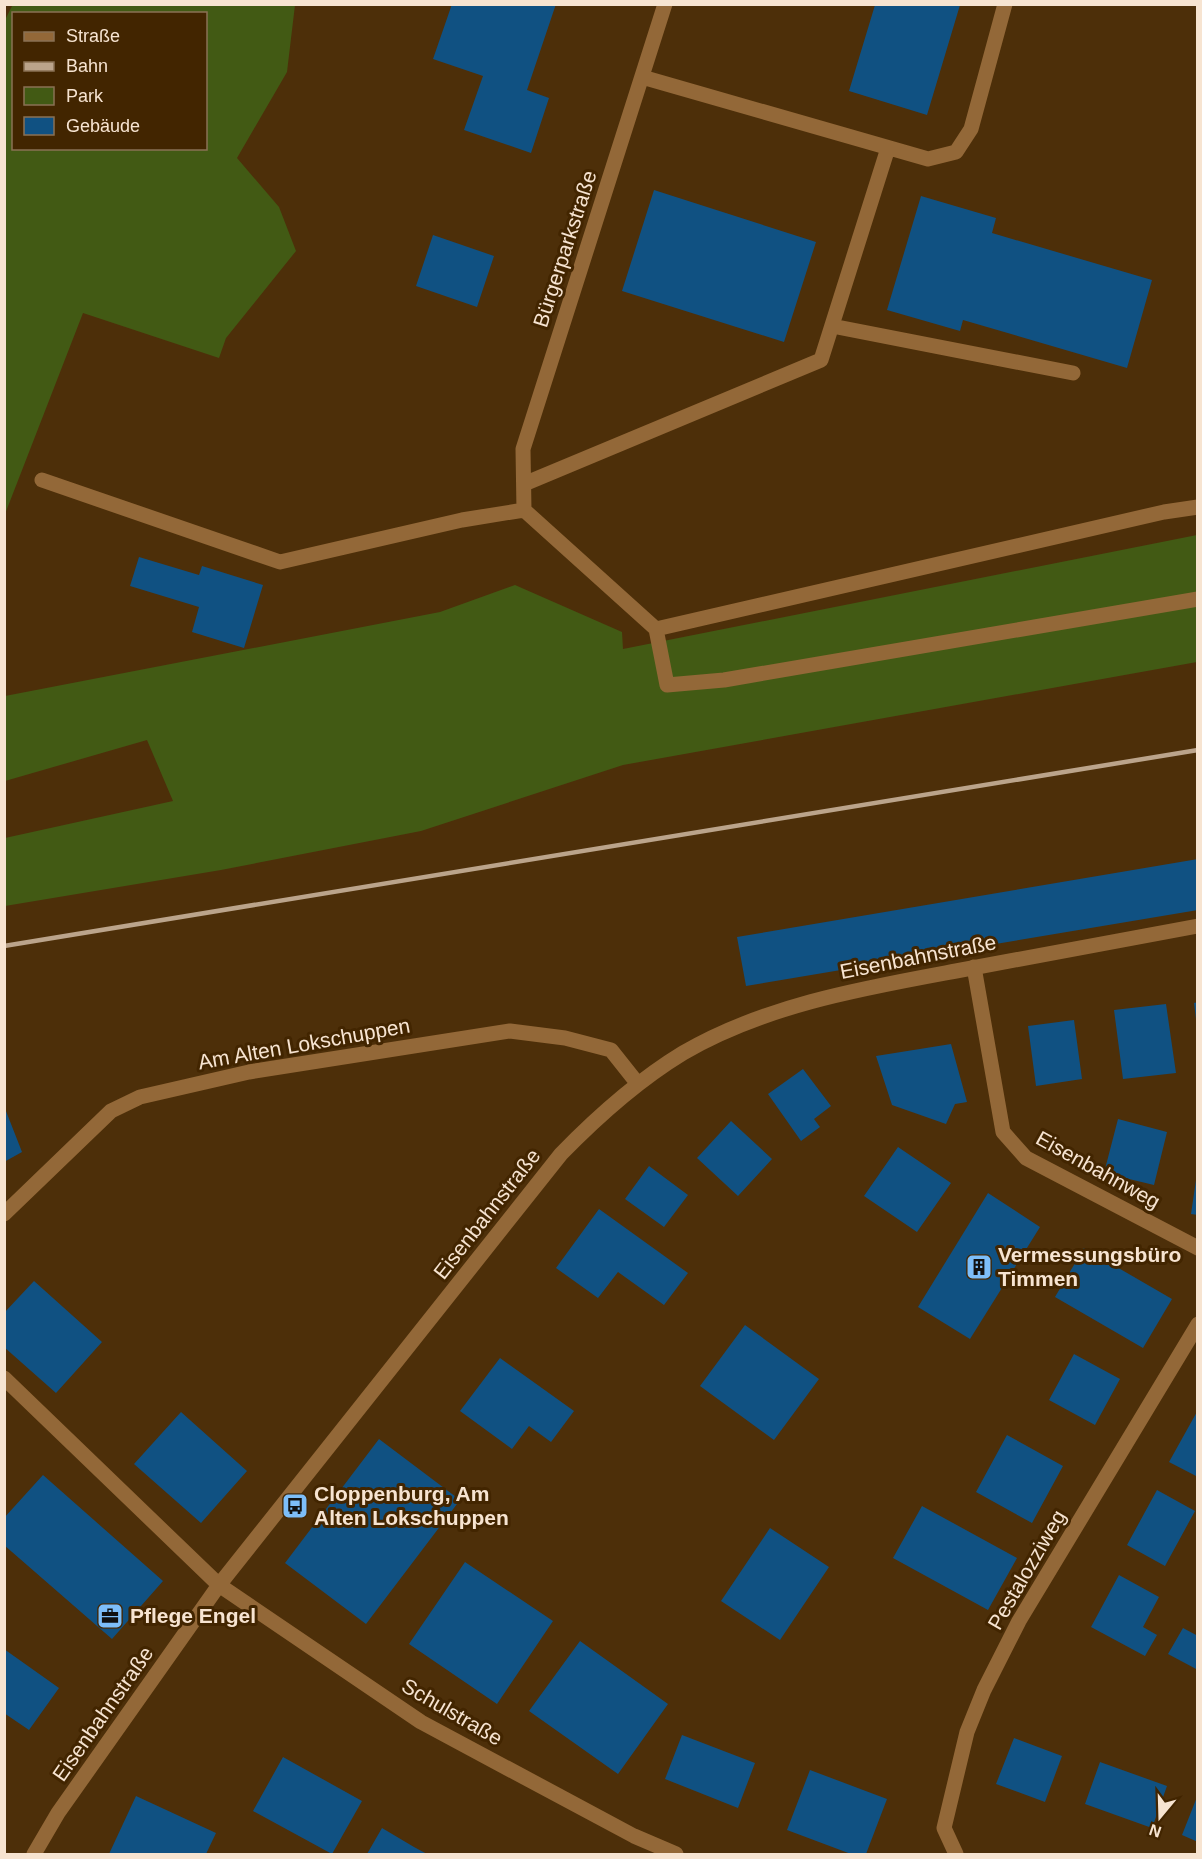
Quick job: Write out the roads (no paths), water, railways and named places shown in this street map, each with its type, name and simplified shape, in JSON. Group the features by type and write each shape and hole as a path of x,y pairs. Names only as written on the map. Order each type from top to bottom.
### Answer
{"street":[{"name":"Bürgerparkstraße","path":"524,510 523,449 665,4"},
{"path":"642,77 928,159 956,152 971,129 1005,4"},
{"path":"524,484 821,360 888,148"},
{"path":"832,326 1073,373"},
{"path":"42,480 280,562 462,520 524,510 656,629 668,686 724,680 1197,599"},
{"path":"656,629 1164,512 1197,507"},
{"name":"Eisenbahnstraße","path":"34,1854 58,1814 219,1585 561,1154 596,1118 638,1084 685,1053 745,1024 848,991 1197,926"},
{"name":"Eisenbahnweg","path":"974,967 1003,1132 1026,1158 1197,1248"},
{"name":"Am Alten Lokschuppen","path":"4,1214 111,1111 140,1097 249,1072 510,1030 566,1038 611,1050 638,1084"},
{"name":"Pestalozziweg","path":"956,1854 944,1828 967,1732 984,1690 1019,1621 1197,1324"},
{"path":"4,1378 219,1585"},
{"name":"Schulstraße","path":"219,1585 421,1722 634,1836 676,1854"}],"railway":[{"path":"4,946 1198,750"}],"place":[{"name":"Vermessungsbüro Timmen","path":"979,1267"},
{"name":"Cloppenburg, Am Alten Lokschuppen","path":"295,1506"},
{"name":"Pflege Engel","path":"110,1616"}]}
